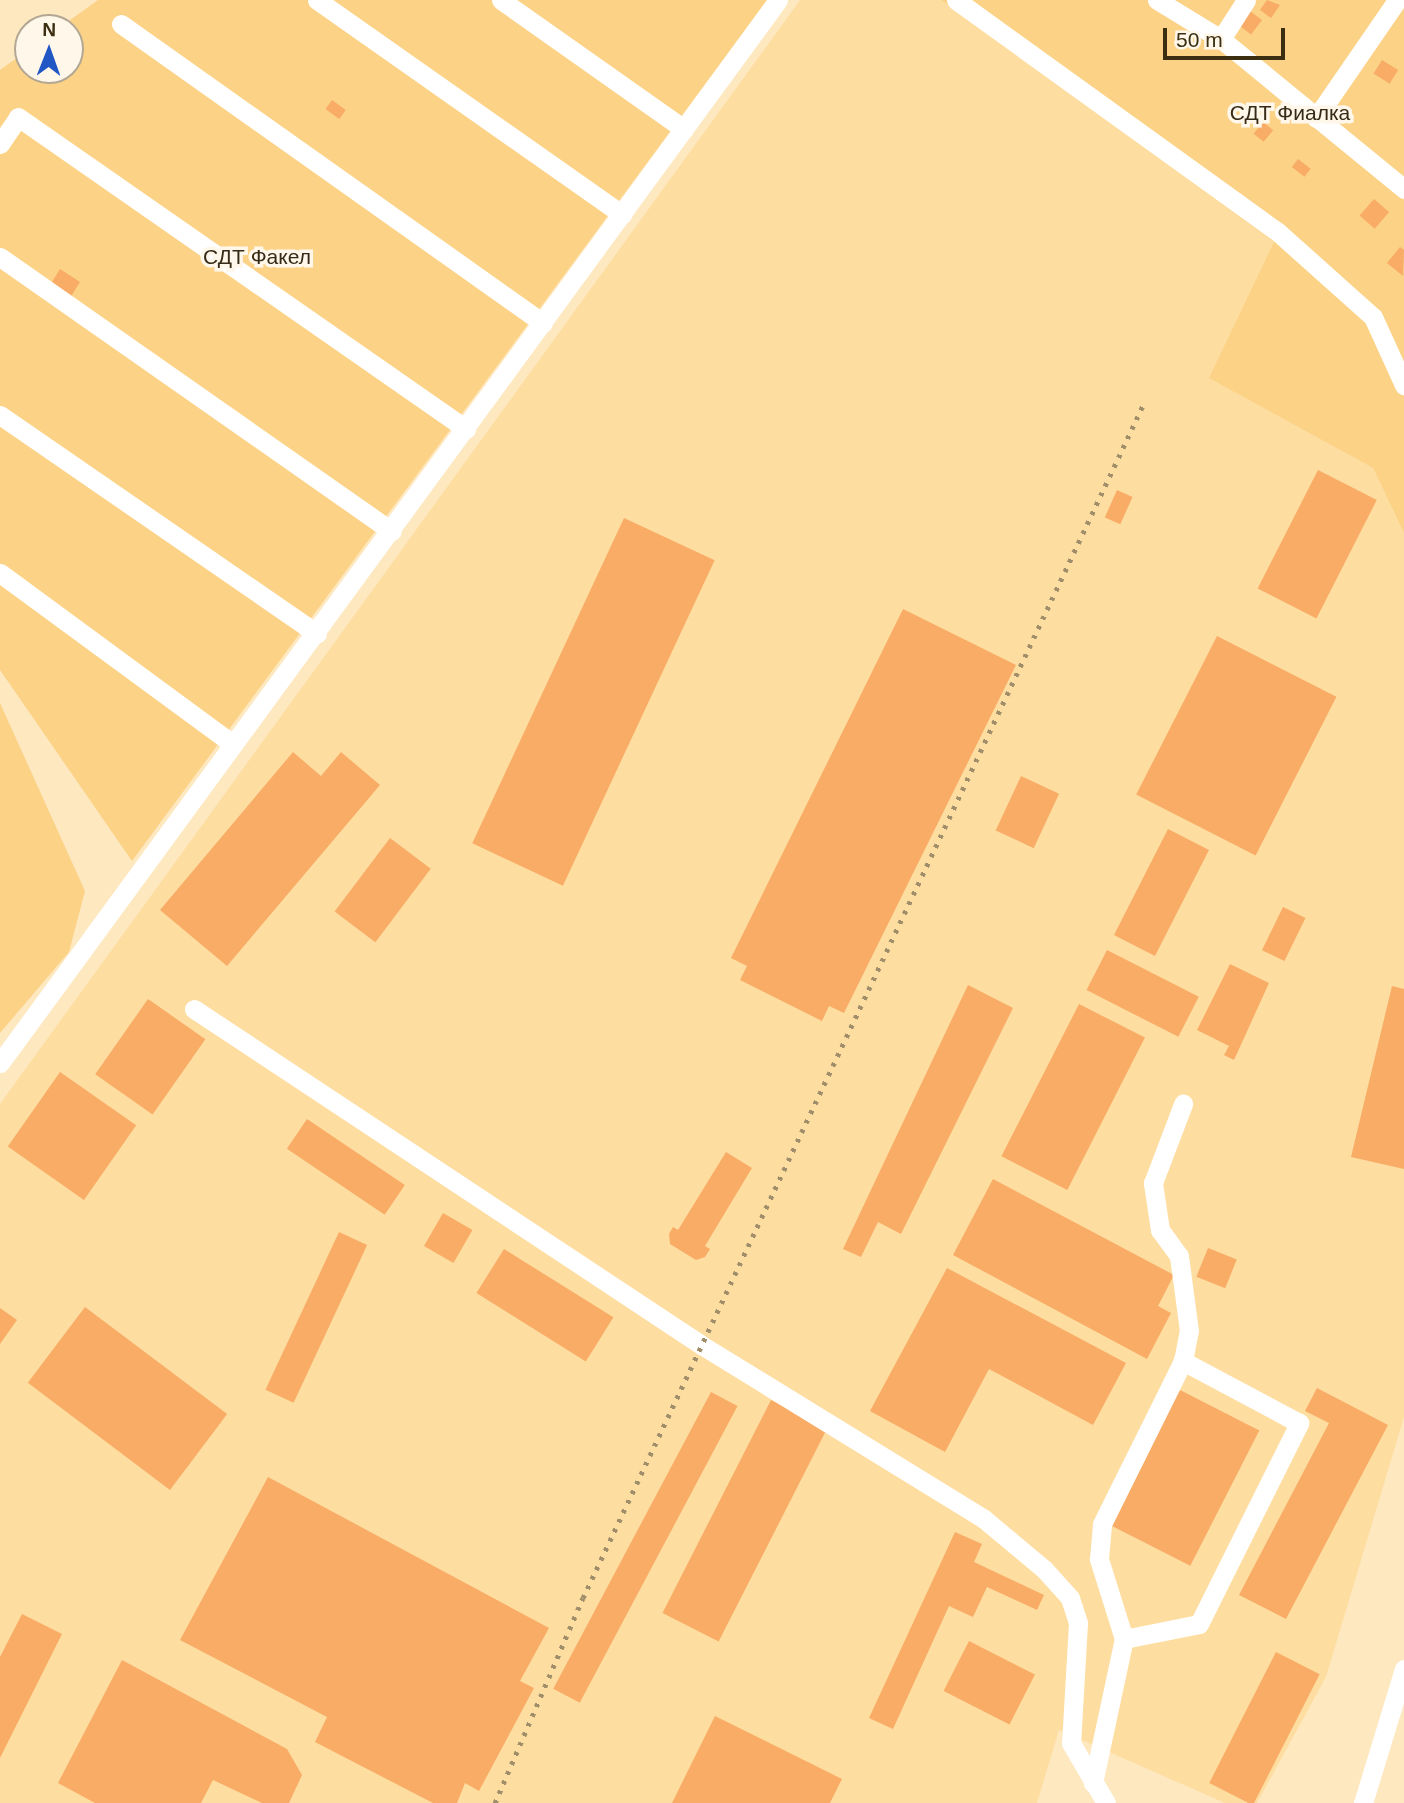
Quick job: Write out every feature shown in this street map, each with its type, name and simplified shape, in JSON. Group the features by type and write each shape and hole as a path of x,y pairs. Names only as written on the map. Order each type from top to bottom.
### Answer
{"street":[{"path":"317,0 622,214"},
{"path":"501,0 684,129"},
{"path":"0,1063 233,744 317,634 778,0"},
{"path":"956,0 1279,233 1373,317 1404,385"},
{"path":"1157,0 1221,39 1404,189"},
{"path":"1221,39 1246,0"},
{"path":"1316,118 1397,0"},
{"path":"121,24 544,323"},
{"path":"0,144 18,117 466,429"},
{"path":"0,257 392,531"},
{"path":"0,415 317,634"},
{"path":"0,573 233,744"},
{"path":"194,1009 703,1346 984,1519 1044,1569 1070,1598 1078,1623 1070,1743 1106,1803"},
{"path":"1093,1783 1124,1639 1099,1559 1102,1524 1183,1361 1189,1331 1179,1256 1160,1230 1153,1183 1183,1104"},
{"path":"1124,1639 1199,1624 1299,1423 1183,1361"},
{"path":"1363,1803 1404,1670"}],"shaded area":[{"path":"800,0 941,0 1275,242 1210,378 1373,468 1404,533 1404,1417 1326,1677 1257,1803 1225,1803 1059,1730 1037,1803 0,1803 0,1104"}],"green space":[{"name":"СДТ Факел","path":"98,0 767,0 132,861 0,670 0,70 14,60 14,84 84,84 84,14 78,14"},
{"name":"СДТ Фиалка","path":"941,0 1404,0 1404,533 1373,468 1209,378 1274,242"},
{"path":"0,703 85,891 69,952 0,1033"}],"building":[{"path":"1267,0 1280,5 1271,18 1260,10"},
{"path":"1250,11 1262,20 1251,34 1239,25"},
{"path":"1382,60 1398,70 1390,84 1374,74"},
{"path":"332,100 346,110 339,119 326,109"},
{"path":"1263,122 1273,130 1264,142 1254,134"},
{"path":"1298,159 1311,169 1304,177 1292,167"},
{"path":"1374,199 1389,212 1375,229 1360,216"},
{"path":"1400,247 1404,250 1403,276 1387,263"},
{"path":"60,269 80,282 70,298 52,282"},
{"path":"1318,470 1377,500 1316,618 1258,589"},
{"path":"1117,490 1133,497 1120,524 1105,517"},
{"path":"624,518 715,560 563,886 472,843"},
{"path":"903,609 1016,665 844,1013 829,1006 822,1021 740,980 747,966 731,958"},
{"path":"1217,636 1336,697 1256,855 1136,795"},
{"path":"293,752 321,776 341,752 380,785 227,966 160,910"},
{"path":"1021,776 1059,794 1034,848 996,830"},
{"path":"1168,829 1209,850 1155,956 1114,935"},
{"path":"390,838 431,869 375,942 335,911"},
{"path":"1283,907 1305,918 1284,961 1262,950"},
{"path":"1107,950 1199,997 1178,1037 1087,990"},
{"path":"1230,964 1269,983 1234,1060 1224,1055 1229,1046 1197,1030"},
{"path":"968,985 1013,1008 901,1234 878,1222 861,1257 843,1249"},
{"path":"1392,986 1404,989 1404,1169 1351,1157"},
{"path":"148,999 205,1039 153,1115 95,1074"},
{"path":"1079,1004 1145,1038 1067,1190 1001,1156"},
{"path":"60,1072 136,1125 84,1200 8,1147"},
{"path":"307,1119 405,1185 385,1215 287,1149"},
{"path":"726,1152 752,1168 705,1246 710,1249 705,1257 696,1260 670,1244 669,1234 673,1227 678,1230"},
{"path":"993,1179 1174,1275 1158,1306 1171,1313 1147,1359 953,1255"},
{"path":"443,1213 472,1230 453,1263 424,1246"},
{"path":"339,1232 367,1245 294,1403 265,1390"},
{"path":"1208,1248 1237,1260 1225,1288 1196,1277"},
{"path":"504,1249 613,1317 586,1361 476,1293"},
{"path":"947,1268 1126,1363 1093,1425 989,1369 945,1452 870,1411"},
{"path":"85,1307 227,1414 170,1490 28,1383"},
{"path":"0,1308 17,1320 0,1344"},
{"path":"1317,1388 1388,1425 1286,1619 1239,1595 1329,1423 1305,1411"},
{"path":"1180,1390 1259,1430 1190,1566 1111,1525"},
{"path":"711,1392 737,1406 580,1703 553,1689"},
{"path":"771,1400 827,1429 719,1642 662,1613"},
{"path":"268,1477 549,1628 520,1681 534,1688 479,1791 465,1783 457,1803 433,1803 315,1742 327,1717 180,1640"},
{"path":"955,1532 982,1544 974,1562 1044,1595 1037,1610 987,1587 973,1617 949,1606 893,1729 869,1718"},
{"path":"22,1614 62,1634 0,1758 0,1657"},
{"path":"969,1641 1035,1675 1010,1724 944,1691"},
{"path":"1276,1652 1320,1674 1254,1803 1249,1803 1209,1783"},
{"path":"122,1660 287,1749 302,1775 289,1803 262,1803 213,1780 201,1803 95,1803 58,1783"},
{"path":"715,1716 842,1779 830,1803 672,1803"}],"railway":[{"path":"495,1803 583,1598 1143,405"}]}
